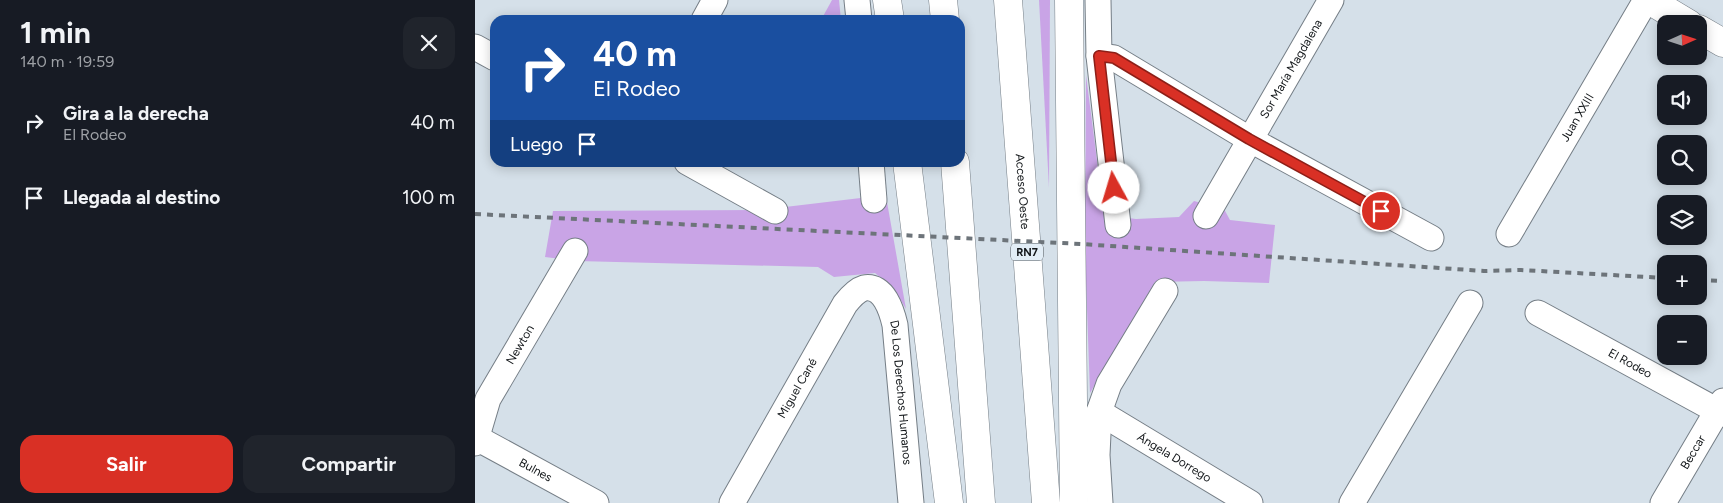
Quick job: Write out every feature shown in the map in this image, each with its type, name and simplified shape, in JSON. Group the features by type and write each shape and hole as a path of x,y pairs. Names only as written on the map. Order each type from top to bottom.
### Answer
{"main road":[{"path":"887,0 889,15"},
{"path":"943,0 944,15"},
{"name":"Acceso Oeste","path":"1008,0 1046,503"},
{"path":"1069,0 1074,503"},
{"path":"1647,0 1673,15"},
{"path":"1707,34 1723,43"},
{"path":"908,167 949,503"},
{"path":"955,167 981,503"}],"street":[{"path":"706,15 715,0"},
{"path":"857,0 858,15"},
{"path":"1098,0 1099,56 1118,225"},
{"name":"Sor María Magdalena","path":"1206,216 1331,0"},
{"name":"Juan XXIII","path":"1509,234 1647,0"},
{"path":"475,47 490,55"},
{"path":"1099,56 1114,58 1249,139 1431,238"},
{"path":"696,167 775,211"},
{"path":"871,167 874,200"},
{"name":"Newton","path":"475,439 487,399 575,252"},
{"name":"Miguel Cané","path":"731,503 845,304 852,296 864,288 874,290"},
{"name":"De Los Derechos Humanos","path":"874,290 882,296 889,306 895,325 911,503"},
{"path":"1100,503 1097,455 1099,412 1109,384 1165,291"},
{"path":"1352,503 1470,303"},
{"name":"El Rodeo","path":"1538,313 1721,408"},
{"name":"Beccar","path":"1663,503 1721,408"},
{"name":"Ángela Dorrego","path":"1099,412 1250,503"},
{"name":"Bulnes","path":"475,439 596,503"}],"shaded area":[{"path":"832,0 839,0 840,15 824,15"},
{"path":"1039,0 1050,0 1049,188"},
{"path":"1086,75 1104,215 1136,219 1179,217 1194,201 1224,209 1230,220 1275,225 1269,283 1155,282 1090,393 1085,252"},
{"path":"869,197 887,202 906,309 894,289 875,273 834,277 818,267 577,261 545,257 553,211 759,210"}],"railway":[{"path":"475,214 1081,244 1484,271 1521,270 1657,278"},
{"path":"1707,280 1723,281"}],"route":[{"path":"1114,188 1099,56 1114,58 1249,139 1381,211"}]}
